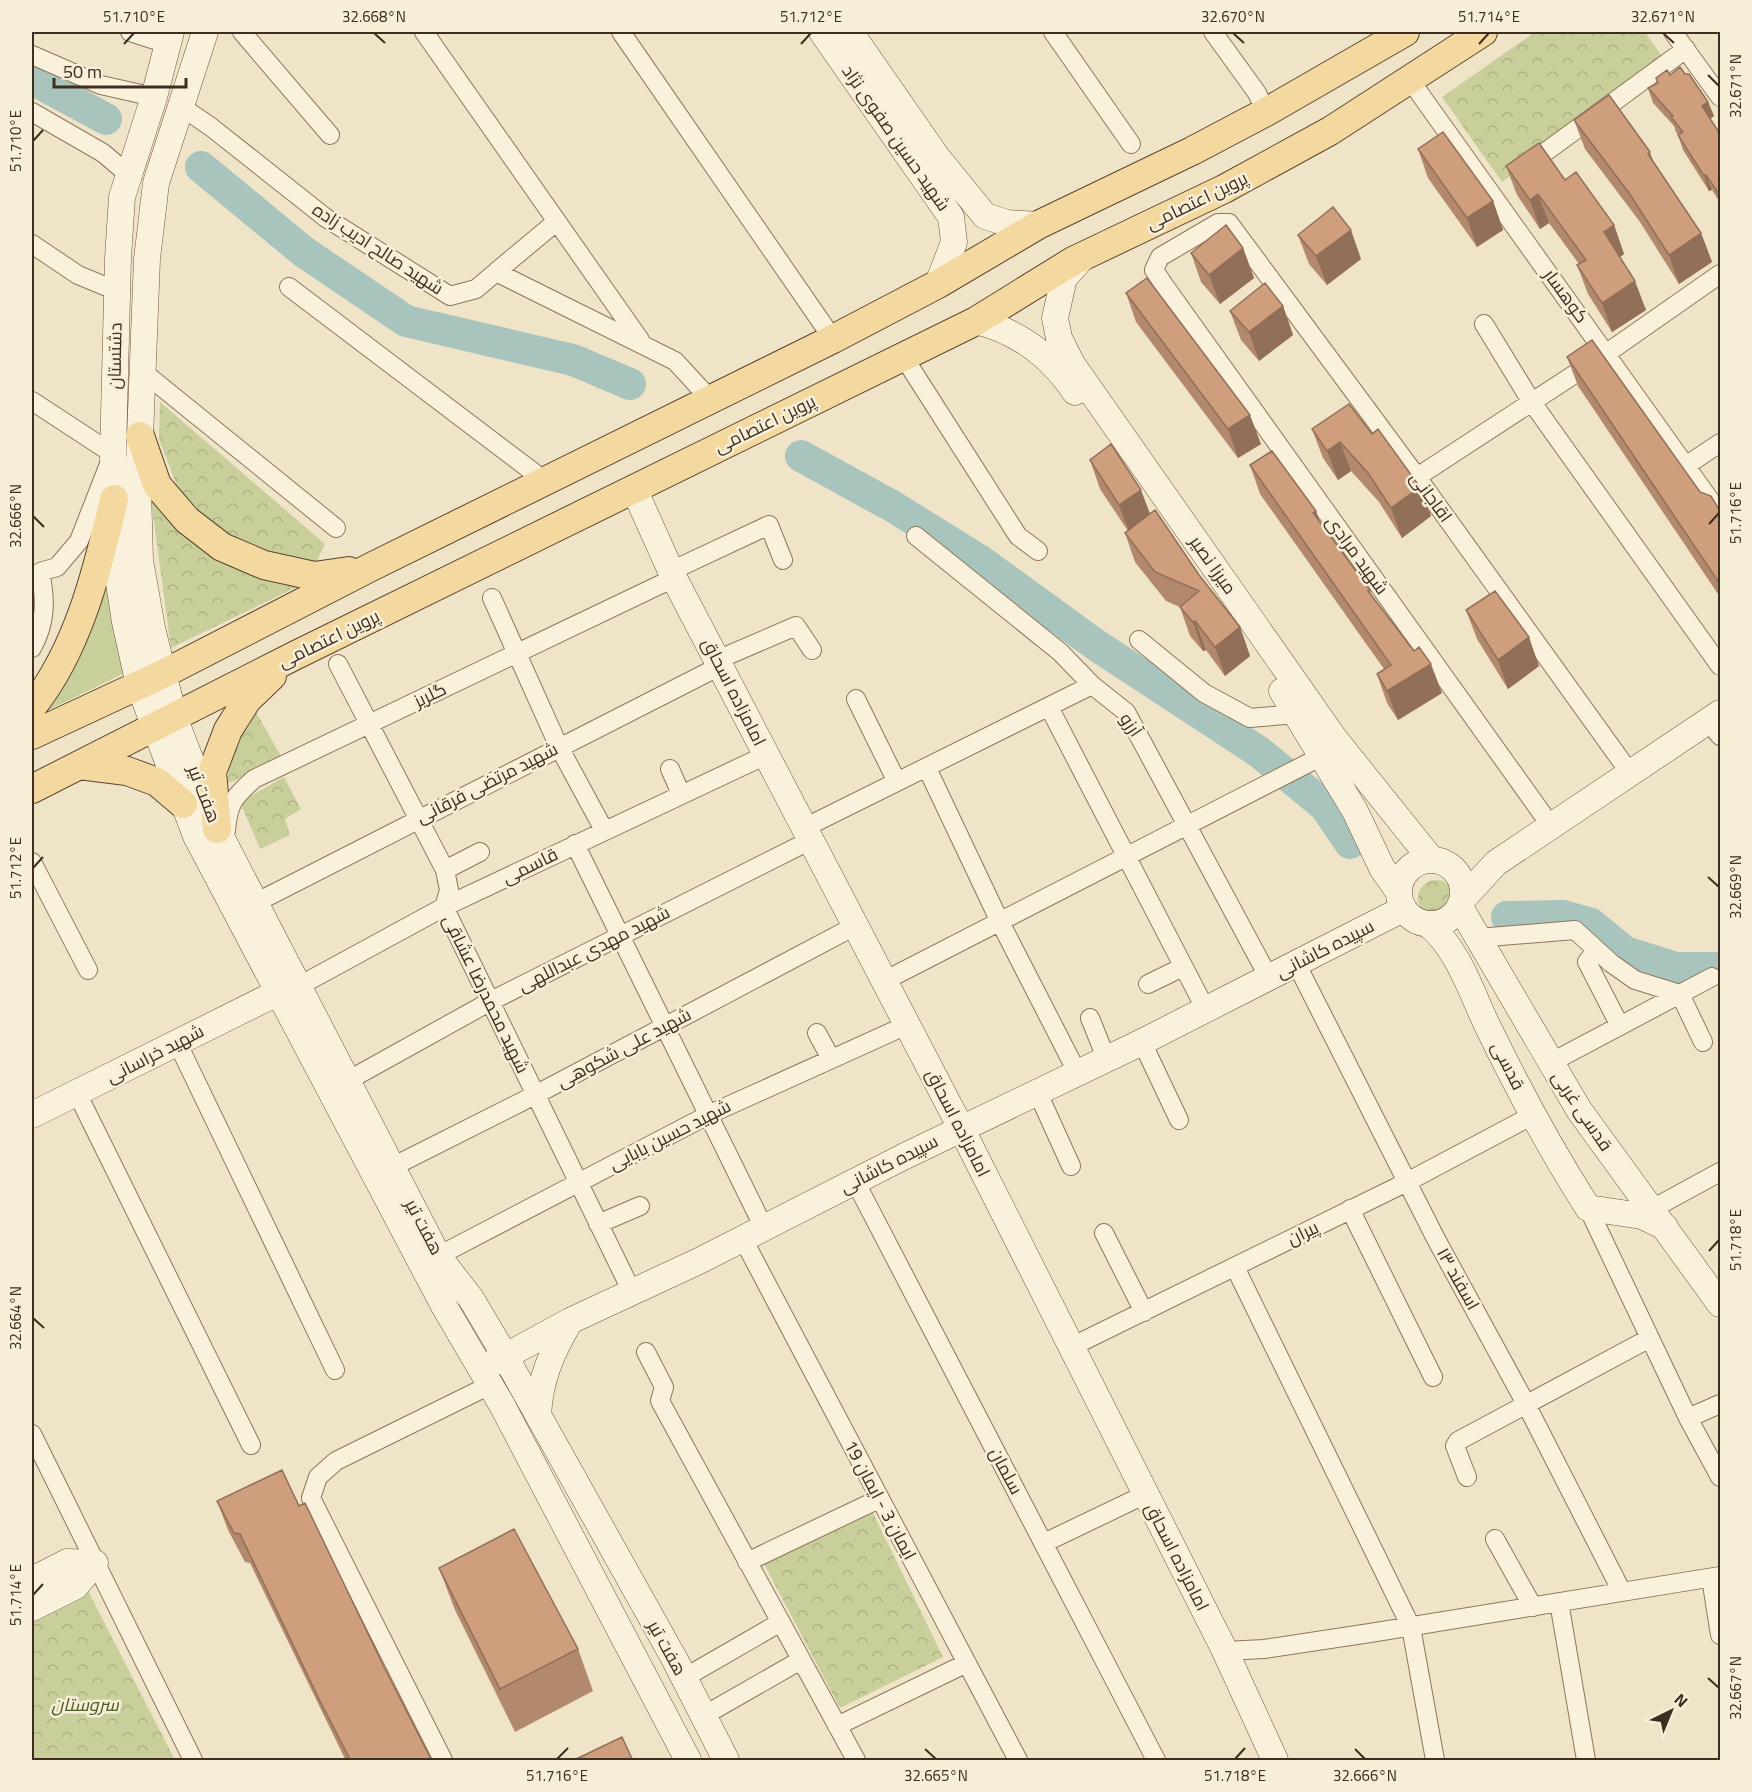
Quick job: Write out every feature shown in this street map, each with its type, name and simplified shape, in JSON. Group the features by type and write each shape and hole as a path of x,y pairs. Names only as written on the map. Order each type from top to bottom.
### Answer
{"main road":[{"path":"32,735 151,679 371,567 833,339 938,284 1038,225 1192,152 1405,32"},
{"name":"پروین اعتصامی","path":"32,789 294,656 976,321 1085,255 1224,189 1330,130 1483,32"},
{"path":"140,436 157,484 187,520 222,547 264,565 314,576 371,567"},
{"path":"32,707 67,648 99,564 114,499"},
{"path":"215,842 212,772 228,730 248,700 294,656"},
{"path":"79,765 127,771 157,782 183,804"}],"street":[{"path":"130,32 169,38"},
{"name":"دشتستان","path":"128,548 140,436 147,259 156,183 179,105 205,32"},
{"path":"242,32 330,135"},
{"path":"424,32 555,222 643,344"},
{"path":"621,32 833,339"},
{"name":"شهید حسین صفوی نژاد","path":"822,32 951,217 954,242 938,284"},
{"name":"شهید حسین صفوی نژاد","path":"850,32 937,157 985,216 996,220 1038,225"},
{"path":"1053,32 1131,144"},
{"path":"1213,32 1257,93 1266,112"},
{"path":"1673,32 1720,97"},
{"name":"دشتستان","path":"151,679 152,628 114,499 117,291 122,197 154,97 169,38"},
{"path":"1516,173 1686,49"},
{"path":"32,55 100,85 154,97"},
{"name":"کوهسار","path":"1410,80 1720,514"},
{"name":"شهید صالح ادیب زاده","path":"179,105 211,127 326,218 450,296 476,289 555,222"},
{"path":"32,112 102,153 129,175"},
{"path":"951,217 957,225 967,226 977,215 975,205"},
{"name":"اقاجانی","path":"1164,285 1154,270 1160,257 1218,223 1229,224 1417,477 1630,773"},
{"path":"32,244 78,275 117,291"},
{"name":"میرزا نصیر","path":"1085,255 1065,278 1055,318 1066,368 1297,714 1322,745 1439,861"},
{"path":"496,272 675,361 710,399"},
{"path":"1417,477 1607,353 1720,274"},
{"name":"شهید مرادی","path":"1164,285 1551,826"},
{"path":"289,287 545,481"},
{"name":"میرزا نصیر","path":"976,321 1016,334 1041,354 1066,368 1322,745 1382,868 1401,900"},
{"path":"1484,324 1531,401 1720,666"},
{"path":"903,356 1018,536 1038,551"},
{"path":"142,371 336,528"},
{"path":"32,400 113,454 79,541 57,567 36,570 46,597 39,635 32,648"},
{"path":"1687,465 1720,443"},
{"name":"امامزاده اسحاق","path":"634,489 673,574 961,1128 1146,1494 1225,1651 1275,1761"},
{"name":"گلریز","path":"215,842 234,797 254,779 369,725 770,525 783,560"},
{"name":"آرزو","path":"916,536 1060,652 1092,685 1126,712 1269,978"},
{"path":"492,598 559,747 604,830"},
{"name":"شهید مرتضی فرقانی","path":"255,903 719,663 796,626 812,650"},
{"path":"1139,640 1204,693 1250,718 1297,714"},
{"name":"شهید محمدرضا عشاقی","path":"338,664 445,870 449,890 444,907 632,1292"},
{"name":"هفت تیر","path":"151,679 183,804 215,842 255,903 289,989 347,1081 438,1256 472,1300 538,1414 684,1678 726,1761"},
{"name":"شهید مهدی عبداللهی","path":"347,1081 491,1001 620,936 808,834 897,782 1092,685"},
{"path":"856,699 897,782"},
{"path":"1049,707 1124,856 1206,1010"},
{"name":"هفت تیر","path":"164,723 215,842 444,1306 485,1377 688,1761"},
{"path":"1496,863 1419,861 1408,868 1401,878 1401,900 1410,916 1428,924 1447,921 1496,863 1630,773 1716,723"},
{"path":"884,981 1268,783 1322,745"},
{"name":"قاسمی","path":"289,989 444,907 766,755"},
{"path":"927,768 999,920 1077,1072"},
{"path":"670,769 681,794"},
{"name":"ایمان 3 - ایمان 19","path":"575,844 710,1114 754,1233 879,1499 1018,1761"},
{"path":"445,870 480,852"},
{"path":"1439,861 1459,875 1461,903"},
{"path":"32,862 88,970"},
{"name":"سپیده کاشانی","path":"485,1377 505,1356 570,1321 1206,1010 1296,963 1401,900"},
{"name":"قدسی غربی","path":"1461,903 1477,938 1579,1110 1720,1304"},
{"name":"قدسی","path":"1428,924 1442,936 1462,970 1533,1115 1588,1208"},
{"name":"شهید علی شکوهی","path":"392,1167 535,1095 855,926"},
{"path":"1477,938 1575,930 1596,950 1635,980 1680,994 1703,1042"},
{"path":"1596,950 1587,962 1620,1026"},
{"name":"اسفند ۱۳","path":"1296,963 1407,1182 1526,1404 1622,1592"},
{"path":"1148,984 1183,967"},
{"path":"1550,1063 1712,977"},
{"name":"شهید خراسانی","path":"32,1115 289,989"},
{"path":"1090,1018 1106,1058"},
{"name":"شهید حسین بابایی","path":"438,1256 710,1114 907,1025"},
{"path":"817,1033 831,1059"},
{"path":"177,1042 335,1370"},
{"path":"1142,1042 1179,1120"},
{"path":"1037,1091 1071,1166"},
{"path":"77,1093 251,1445"},
{"name":"پیران","path":"1071,1347 1407,1182 1533,1115"},
{"path":"1588,1208 1658,1218 1720,1172"},
{"name":"سلمان","path":"855,1181 1156,1761"},
{"path":"598,1224 640,1206"},
{"path":"1588,1208 1688,1418 1720,1477"},
{"path":"1350,1209 1433,1377"},
{"path":"1104,1233 1144,1312"},
{"path":"1235,1267 1411,1627 1435,1761"},
{"path":"538,1414 539,1388 549,1358 570,1321"},
{"path":"1467,1477 1455,1446 1458,1442 1650,1338"},
{"path":"646,1352 664,1387 660,1401 856,1761"},
{"path":"443,1761 311,1498 318,1477 336,1461 485,1377"},
{"path":"1688,1418 1720,1404"},
{"path":"32,1434 193,1761"},
{"path":"1044,1544 1146,1494"},
{"path":"747,1562 879,1499"},
{"path":"1495,1539 1533,1606"},
{"path":"32,1580 67,1562 95,1563"},
{"path":"32,1608 76,1586 95,1563"},
{"path":"1225,1651 1264,1649 1411,1627 1715,1577 1720,1635"},
{"path":"1559,1602 1586,1761"},
{"path":"684,1678 781,1622"},
{"path":"703,1716 801,1660"},
{"path":"837,1726 967,1663"}],"green space":[{"path":"1535,32 1645,32 1668,65 1502,182 1442,97"},
{"path":"160,402 325,544 316,563 275,558 223,535 178,489 159,439"},
{"path":"151,500 202,541 236,563 275,581 297,587 171,648"},
{"path":"109,570 127,672 38,715"},
{"path":"256,712 282,758 227,784 232,750"},
{"path":"284,777 301,809 285,819 290,835 260,849 240,802"},
{"path":"1436,880 1449,885 1454,898 1449,911 1436,916 1423,911 1418,898 1423,885"},
{"path":"872,1511 943,1657 840,1708 764,1564"},
{"name":"سروستان","path":"86,1587 175,1760 32,1760 32,1617"}],"building":[{"path":"1680,67 1685,74 1689,74 1708,102 1702,106 1720,134 1720,194 1706,175 1704,176 1678,135 1683,132 1671,117 1673,116 1648,88 1658,83 1656,78 1667,70 1670,75"},
{"path":"1609,95 1650,152 1648,154 1701,233 1669,255 1629,193 1574,120"},
{"path":"1443,132 1493,201 1467,218 1418,149"},
{"path":"1539,143 1565,180 1576,172 1614,225 1604,232 1635,281 1602,303 1577,265 1586,260 1538,194 1530,200 1506,166"},
{"path":"1333,207 1351,230 1316,256 1298,235"},
{"path":"1226,225 1243,248 1209,275 1191,253"},
{"path":"1147,278 1250,415 1228,429 1126,293"},
{"path":"1265,283 1283,306 1249,332 1230,311"},
{"path":"1592,340 1700,492 1711,496 1720,511 1720,584 1567,357"},
{"path":"1349,404 1372,434 1378,429 1420,487 1391,508 1368,473 1340,442 1327,451 1312,429"},
{"path":"1111,444 1141,490 1119,505 1090,460"},
{"path":"1272,451 1316,511 1313,513 1370,590 1368,591 1414,651 1419,647 1431,664 1387,691 1377,674 1391,665 1250,465"},
{"path":"1155,510 1199,575 1240,627 1215,647 1195,621 1193,622 1180,607 1199,591 1155,572 1125,533"},
{"path":"1495,591 1529,637 1498,660 1466,610"},
{"path":"282,1470 299,1506 305,1503 432,1761 351,1761 319,1699 240,1534 234,1533 217,1501"},
{"path":"514,1529 578,1649 500,1689 439,1568"},
{"path":"622,1737 633,1761 572,1761"}],"waterway":[{"path":"32,79 106,119"},
{"path":"201,167 304,252 406,321 573,360 630,384"},
{"path":"801,456 892,506 979,560 1096,645 1259,752 1325,806 1350,843"},
{"path":"1507,917 1563,916 1591,924 1625,952 1676,968 1720,968"}]}
